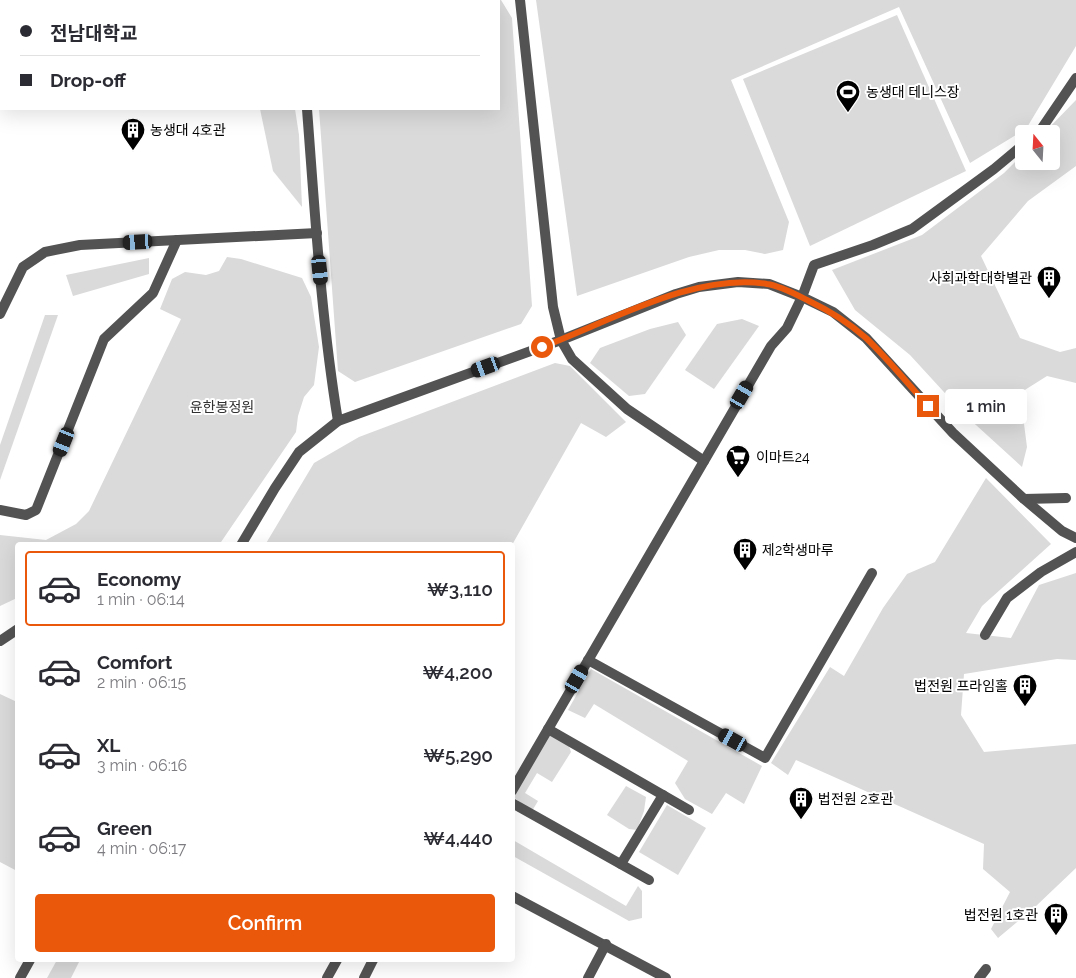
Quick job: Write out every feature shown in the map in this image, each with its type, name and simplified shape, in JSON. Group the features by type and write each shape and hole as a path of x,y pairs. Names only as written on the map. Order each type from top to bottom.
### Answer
{"street":[{"path":"520,0 553,307 560,340 572,359 627,409 704,460"},
{"path":"1044,125 1076,78"},
{"path":"307,110 316,233 338,421"},
{"path":"515,786 771,346 787,328 802,297 814,265 873,245 912,229 1015,152"},
{"path":"0,314 23,268 45,252 80,245 316,233"},
{"path":"0,510 26,515 36,510 104,339 154,293 177,240"},
{"path":"243,542 299,452 338,421 699,287 738,282 768,284 802,297 833,312 866,338 953,433 1024,499 1062,530 1076,538"},
{"path":"1024,499 1066,498"},
{"path":"985,635 1007,598 1041,572 1076,552"},
{"path":"588,660 765,758 872,573"},
{"path":"0,640 15,631"},
{"path":"548,729 689,810"},
{"path":"621,864 663,795"},
{"path":"515,805 649,880"},
{"path":"515,898 606,944 666,978"},
{"path":"588,978 606,944"},
{"path":"20,978 29,962"},
{"path":"327,978 336,962"},
{"path":"364,978 372,962"},
{"path":"980,978 986,969"}],"green space":[{"path":"501,0 512,18 532,306 521,324 355,382 338,371 319,110 500,110"},
{"path":"536,0 1076,0 1076,46 1028,125 1015,125 1015,136 970,163 899,7 731,80 789,222 783,250 765,254 745,250 719,250 689,257 577,296"},
{"name":"농생대 테니스장","path":"897,15 966,171 810,246 743,79"},
{"path":"1076,100 1076,166 1028,201 981,256 1020,338 1060,352 1076,348 1076,383 1047,376 1020,393 1027,447 1022,467 965,415 910,355 855,310 832,270 922,235 1004,173 1015,162 1015,170 1060,170 1060,125 1052,125"},
{"path":"260,110 295,110 299,135 302,207 273,171"},
{"name":"윤한봉정원","path":"227,257 241,259 302,278 311,297 319,347 314,385 304,397 298,416 296,432 221,542 15,542 15,599 0,606 0,535 46,540 76,524 89,511 181,319 160,309 172,279 185,272 206,275 219,271"},
{"path":"149,258 149,274 73,296 66,275"},
{"path":"45,315 58,315 0,480 0,445"},
{"path":"742,319 759,326 714,389 685,370 717,324"},
{"path":"678,322 686,335 645,394 629,396 590,363 600,348 650,329"},
{"path":"555,363 570,366 626,422 606,437 581,423 514,542 267,542 314,463 359,437"},
{"path":"986,478 1051,544 982,606 966,633 1011,638 1039,585 1076,573 1076,660 1057,659 964,674 961,715 984,752 1076,744 1076,868 1035,907 998,938 991,929 1010,892 983,869 984,844 796,760 788,775 771,763 830,667 844,676 883,608 907,574 935,562"},
{"path":"591,669 762,766 744,804 726,793 712,814 685,799 675,783 688,761 594,704 585,718 568,710"},
{"path":"0,694 15,701 15,870 0,862"},
{"path":"549,734 569,746 571,752 552,782 537,773 525,793 538,801 532,811 515,798 515,794"},
{"path":"626,786 646,797 644,811 637,830 629,829 607,815"},
{"path":"667,805 706,828 678,875 639,852"},
{"path":"515,841 626,906 638,886 642,891 642,918 629,921 515,857"},
{"path":"56,962 79,962 71,978 47,978"}],"place":[{"name":"농생대 테니스장","path":"848,113"},
{"name":"농생대 4호관","path":"133,151"},
{"name":"사회과학대학별관","path":"1049,299"},
{"name":"이마트24","path":"738,478"},
{"name":"제2학생마루","path":"745,571"},
{"name":"법전원 프라임홀","path":"1025,707"},
{"name":"법전원 2호관","path":"801,820"},
{"name":"법전원 1호관","path":"1056,936"}],"route":[{"path":"542,347 676,294 699,287 738,282 768,284 802,297 833,312 866,338 928,406"}]}
